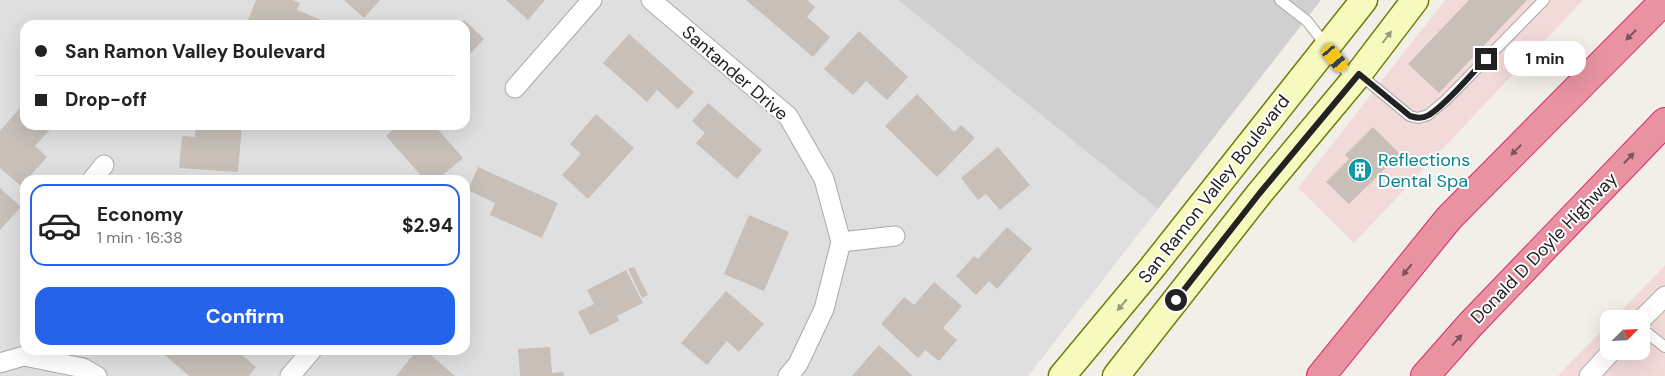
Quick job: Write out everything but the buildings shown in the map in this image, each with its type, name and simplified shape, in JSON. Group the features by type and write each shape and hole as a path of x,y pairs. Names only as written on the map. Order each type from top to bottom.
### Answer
{"highway":[{"path":"1321,376 1450,218 1665,0"},
{"name":"Donald D Doyle Highway","path":"1424,376 1665,122"}],"main road":[{"name":"San Ramon Valley Boulevard","path":"1062,376 1151,269 1364,0"},
{"path":"1116,376 1259,194 1356,77 1415,0"}],"street":[{"path":"515,88 592,0"},
{"name":"Santander Drive","path":"651,0 788,116 824,178 841,242 824,309 798,364 788,376"},
{"path":"96,175 104,165"},
{"path":"841,242 895,236"},
{"path":"1650,311 1665,296"},
{"path":"0,363 20,351"},
{"path":"45,355 83,368 97,376"},
{"path":"290,376 308,355"},
{"path":"1589,376 1604,360"}],"lane":[{"path":"1280,0 1307,21 1326,47 1356,77 1410,116 1418,118 1428,115 1446,100 1544,0"},
{"path":"1650,335 1665,347"}],"shaded area":[{"path":"0,0 898,0 1158,209 1028,376 0,376"},
{"path":"898,0 1321,0 1158,209"},
{"path":"1445,0 1583,0 1354,243 1298,188"},
{"path":"1665,265 1665,376 1558,376 1600,332 1600,360 1650,360 1650,310 1622,310"}],"place":[{"name":"Reflections Dental Spa","path":"1360,170"}],"route":[{"path":"1176,300 1259,194 1359,74 1410,116 1418,118 1428,115 1446,100 1486,59"}]}
